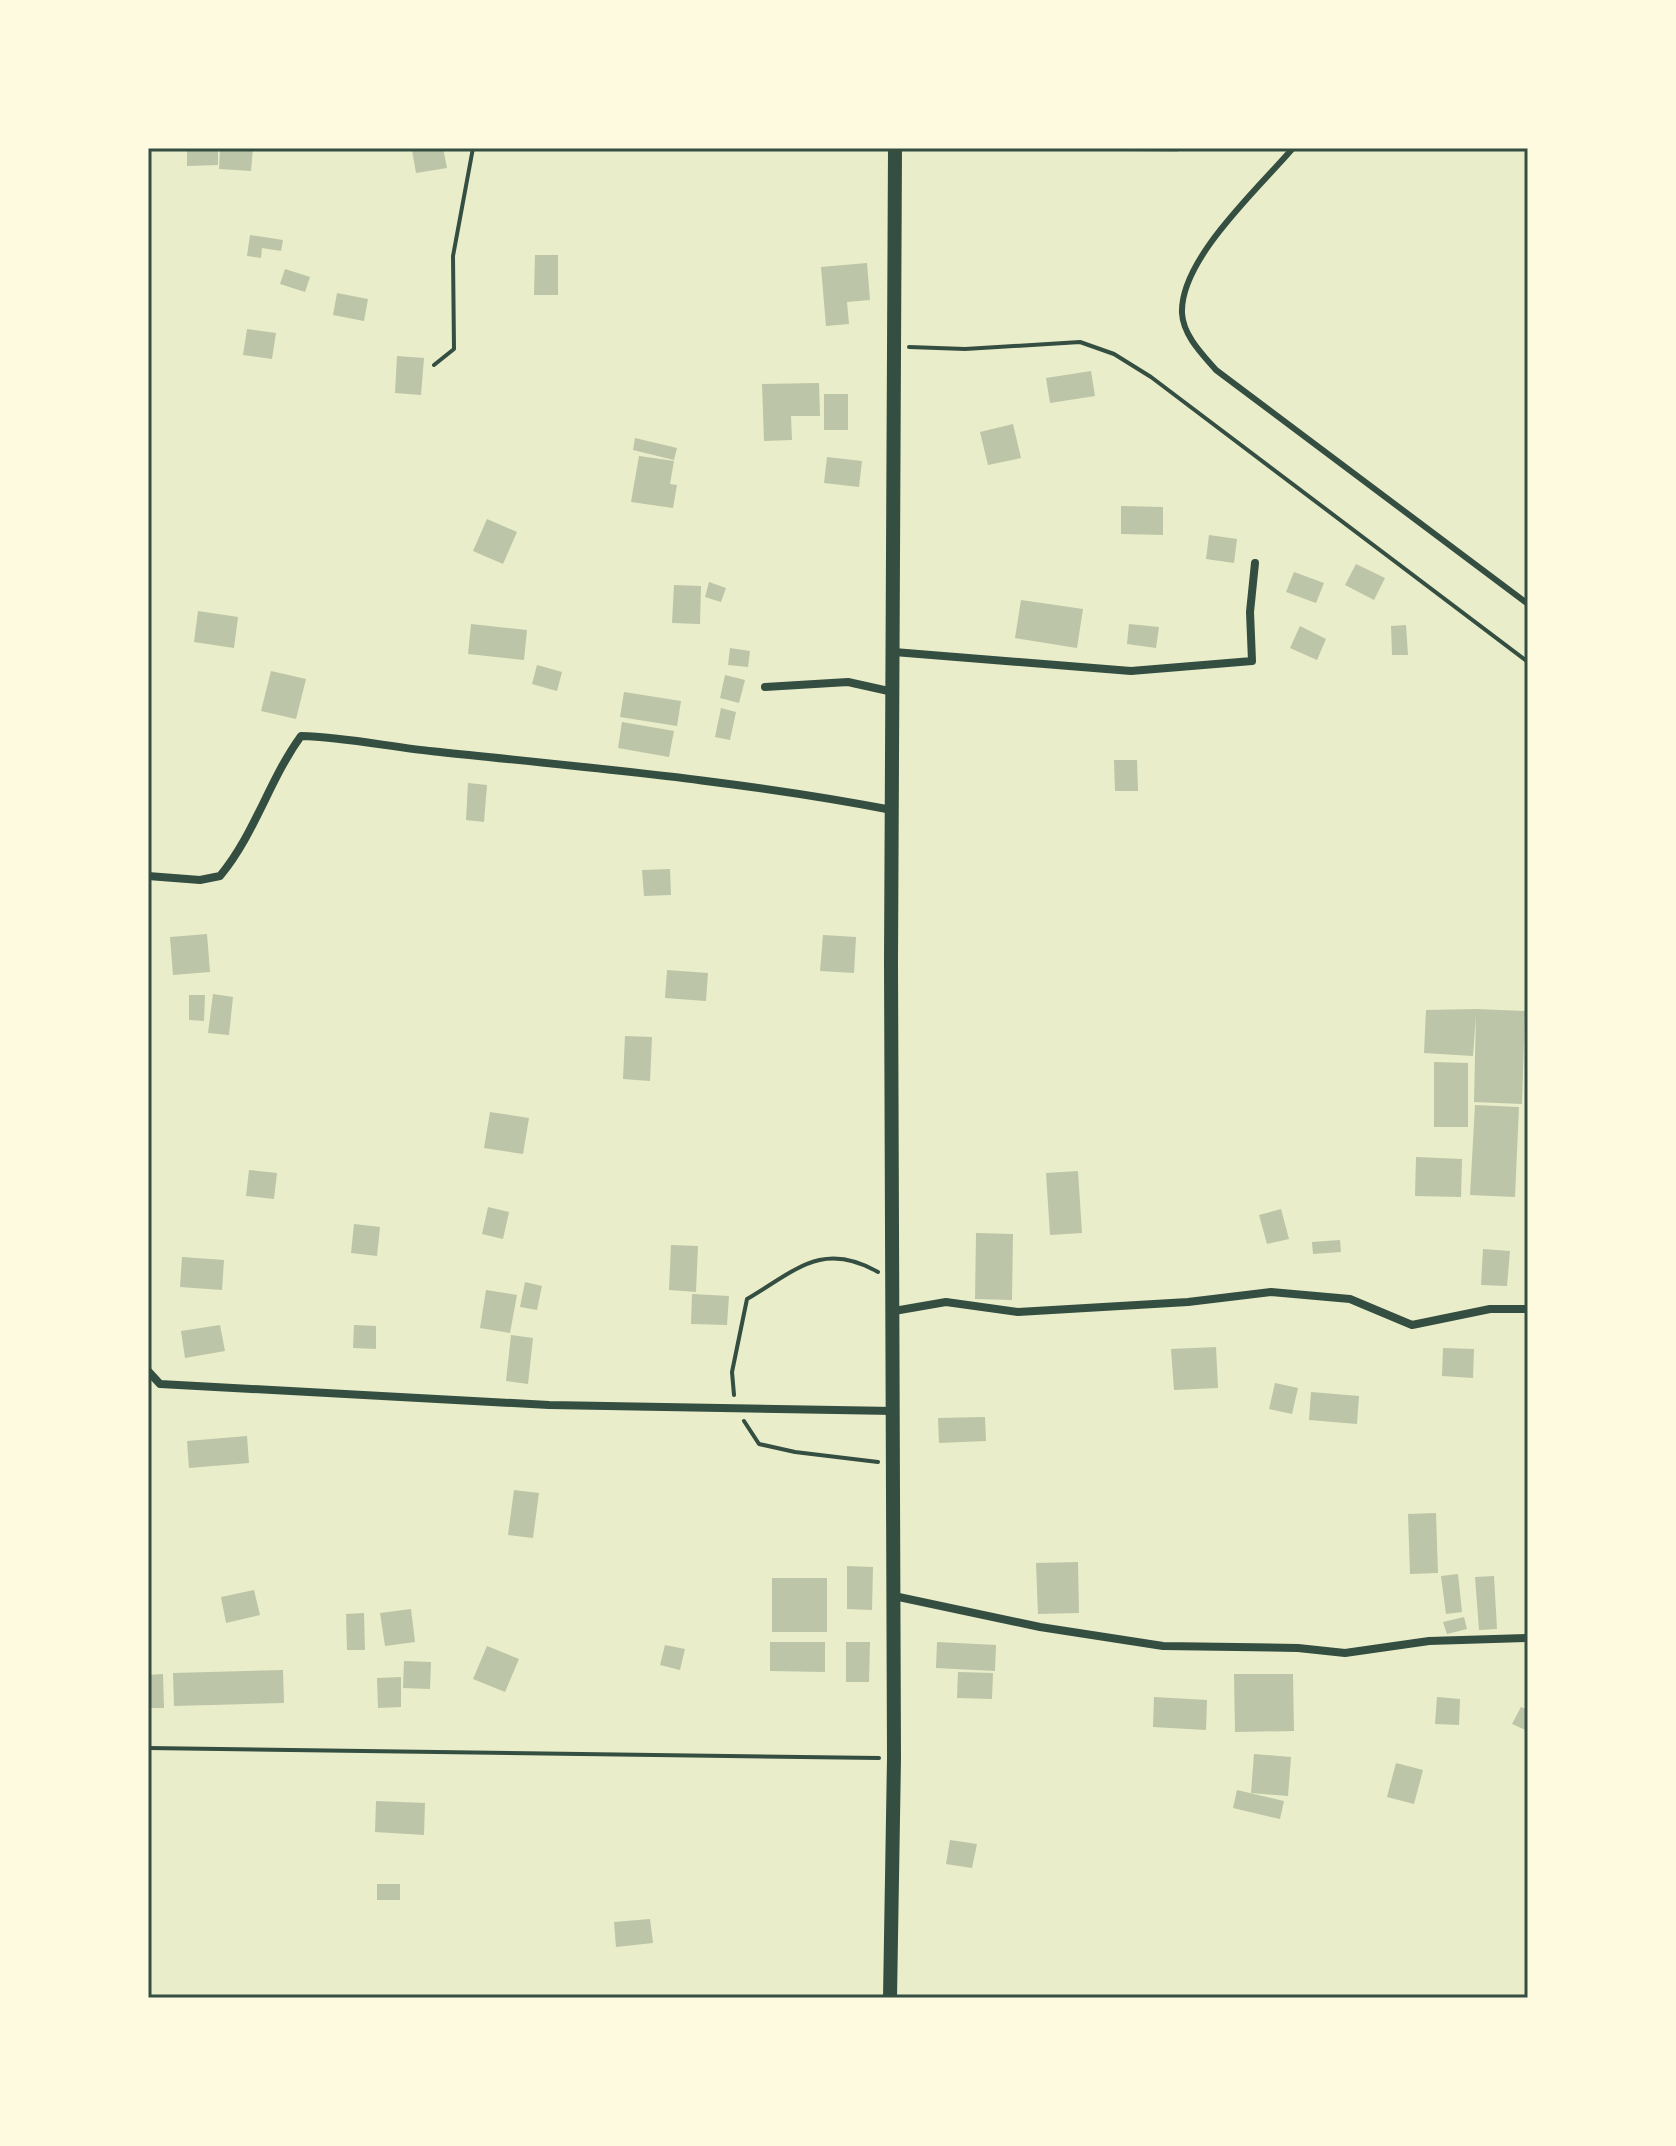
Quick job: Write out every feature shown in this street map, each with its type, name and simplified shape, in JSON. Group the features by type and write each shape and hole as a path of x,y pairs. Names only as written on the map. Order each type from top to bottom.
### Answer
{"street":[{"path":"890,1998 894,1758 895,148"},
{"path":"894,652 1131,671 1252,661 1250,612 1255,563"},
{"path":"765,687 848,682 894,692"},
{"path":"148,876 200,880 220,876 244,842 286,756 301,736 335,737 436,752 744,783 893,810"},
{"path":"894,1311 946,1302 1018,1312 1188,1302 1271,1292 1350,1299 1412,1325 1490,1309 1528,1309"},
{"path":"148,1371 160,1384 549,1405 894,1411"},
{"path":"894,1596 1040,1627 1163,1646 1298,1648 1345,1653 1429,1641 1528,1638"}],"lane":[{"path":"1293,148 1201,256 1185,286 1182,315 1194,345 1216,370 1528,604"}],"path":[{"path":"434,365 454,349 453,256 473,148"},
{"path":"895,347 965,349 1080,342 1114,354 1151,377 1528,662"},
{"path":"894,1281 856,1260 833,1257 802,1263 747,1299 732,1372 735,1408 759,1444 795,1452 894,1464"},
{"path":"148,1748 894,1758"}],"building":[{"path":"187,148 218,148 218,165 187,166"},
{"path":"220,148 253,148 251,171 219,169"},
{"path":"443,148 447,168 416,173 412,150"},
{"path":"1122,148 1178,148 1178,152 1122,151"},
{"path":"250,235 283,240 281,251 262,248 261,258 247,256"},
{"path":"535,255 558,255 558,295 534,295"},
{"path":"867,263 870,300 847,302 849,324 826,326 821,267"},
{"path":"285,269 310,277 305,292 280,284"},
{"path":"337,293 368,299 364,321 333,315"},
{"path":"247,329 276,333 272,359 243,355"},
{"path":"397,356 424,358 421,395 395,393"},
{"path":"1091,371 1095,396 1050,403 1046,378"},
{"path":"819,383 820,416 791,416 792,440 764,441 762,384"},
{"path":"824,394 848,394 848,430 824,430"},
{"path":"1013,424 1021,458 988,465 980,432"},
{"path":"635,438 677,448 674,460 633,450"},
{"path":"639,456 674,461 670,484 677,485 673,508 631,502"},
{"path":"827,457 862,461 859,487 824,483"},
{"path":"1121,506 1163,507 1163,535 1121,534"},
{"path":"487,519 517,532 503,564 473,551"},
{"path":"1209,535 1237,539 1234,563 1206,559"},
{"path":"1356,564 1385,578 1374,600 1345,585"},
{"path":"1294,572 1324,583 1316,603 1286,592"},
{"path":"709,582 726,588 721,602 705,597"},
{"path":"674,585 701,586 700,624 672,623"},
{"path":"1021,600 1083,609 1077,648 1015,638"},
{"path":"198,611 238,617 234,648 194,642"},
{"path":"471,624 527,630 524,660 468,654"},
{"path":"1129,624 1159,627 1156,648 1127,644"},
{"path":"1406,625 1408,655 1392,655 1391,626"},
{"path":"1300,626 1326,639 1317,660 1290,648"},
{"path":"730,648 750,651 748,667 728,665"},
{"path":"537,665 562,672 557,691 532,684"},
{"path":"271,671 306,679 296,719 261,711"},
{"path":"725,675 745,680 739,703 720,698"},
{"path":"624,692 681,701 677,726 620,717"},
{"path":"721,708 736,712 730,740 715,737"},
{"path":"622,722 674,731 669,757 618,748"},
{"path":"1114,760 1137,760 1138,791 1115,791"},
{"path":"468,783 487,785 484,822 466,820"},
{"path":"670,869 671,895 644,896 642,870"},
{"path":"207,934 210,972 173,975 170,937"},
{"path":"823,935 856,937 854,973 820,971"},
{"path":"667,970 708,973 706,1001 665,998"},
{"path":"213,994 233,997 229,1035 208,1033"},
{"path":"189,995 205,995 204,1021 189,1020"},
{"path":"1426,1010 1525,1011 1522,1104 1474,1102 1476,1015 1473,1056 1424,1053"},
{"path":"625,1036 652,1037 650,1081 623,1079"},
{"path":"1434,1062 1468,1063 1468,1127 1434,1127"},
{"path":"1475,1105 1519,1107 1515,1197 1470,1195"},
{"path":"490,1112 529,1118 523,1154 484,1148"},
{"path":"1416,1157 1462,1159 1461,1197 1415,1196"},
{"path":"249,1170 277,1173 274,1199 246,1196"},
{"path":"1078,1171 1082,1233 1050,1235 1046,1173"},
{"path":"488,1207 509,1212 503,1239 482,1234"},
{"path":"1281,1209 1289,1239 1267,1244 1259,1215"},
{"path":"354,1224 380,1227 377,1256 351,1253"},
{"path":"976,1233 1013,1234 1012,1300 975,1299"},
{"path":"1340,1240 1341,1252 1313,1254 1312,1242"},
{"path":"671,1245 698,1246 696,1292 669,1290"},
{"path":"1483,1249 1510,1251 1507,1286 1481,1285"},
{"path":"182,1257 224,1260 222,1290 180,1287"},
{"path":"525,1282 542,1286 537,1310 520,1307"},
{"path":"486,1290 517,1295 510,1333 480,1328"},
{"path":"692,1294 729,1296 727,1325 691,1324"},
{"path":"220,1325 225,1351 185,1358 181,1331"},
{"path":"354,1325 376,1326 376,1349 353,1348"},
{"path":"511,1335 533,1338 528,1384 506,1381"},
{"path":"1216,1347 1218,1388 1174,1390 1171,1349"},
{"path":"1443,1348 1474,1349 1473,1378 1442,1376"},
{"path":"1275,1383 1298,1388 1292,1414 1269,1409"},
{"path":"1311,1392 1359,1396 1357,1424 1309,1420"},
{"path":"985,1417 986,1441 939,1443 938,1418"},
{"path":"247,1436 249,1463 189,1468 187,1441"},
{"path":"514,1490 539,1493 533,1538 508,1535"},
{"path":"1436,1513 1438,1573 1410,1574 1408,1514"},
{"path":"1078,1562 1079,1613 1038,1614 1036,1563"},
{"path":"847,1566 873,1567 872,1610 847,1609"},
{"path":"1458,1574 1462,1612 1446,1614 1441,1576"},
{"path":"1494,1576 1497,1629 1479,1630 1475,1577"},
{"path":"772,1578 827,1578 827,1632 772,1632"},
{"path":"254,1590 260,1615 226,1623 221,1597"},
{"path":"411,1609 415,1642 385,1646 380,1613"},
{"path":"364,1613 365,1650 347,1650 346,1614"},
{"path":"1464,1617 1467,1629 1447,1634 1443,1622"},
{"path":"770,1642 825,1642 825,1672 770,1671"},
{"path":"846,1642 870,1642 869,1682 846,1682"},
{"path":"937,1642 996,1645 995,1671 936,1668"},
{"path":"665,1645 685,1649 680,1670 660,1665"},
{"path":"487,1646 519,1659 505,1692 473,1679"},
{"path":"404,1661 431,1662 430,1689 403,1688"},
{"path":"283,1670 284,1703 174,1706 173,1673"},
{"path":"958,1672 993,1673 992,1699 957,1698"},
{"path":"163,1674 164,1708 148,1708 148,1675"},
{"path":"1234,1674 1293,1674 1294,1731 1235,1732"},
{"path":"401,1677 401,1707 378,1708 377,1678"},
{"path":"1154,1697 1207,1700 1206,1730 1153,1727"},
{"path":"1437,1697 1460,1699 1459,1725 1435,1724"},
{"path":"1521,1707 1528,1710 1528,1731 1512,1724"},
{"path":"1254,1754 1291,1757 1288,1796 1251,1793"},
{"path":"1396,1763 1423,1770 1414,1804 1387,1797"},
{"path":"1237,1790 1284,1801 1280,1819 1233,1808"},
{"path":"376,1801 425,1803 424,1835 375,1832"},
{"path":"950,1840 977,1844 972,1868 946,1864"},
{"path":"377,1884 400,1884 400,1900 377,1900"},
{"path":"650,1919 653,1943 616,1947 614,1922"}]}
